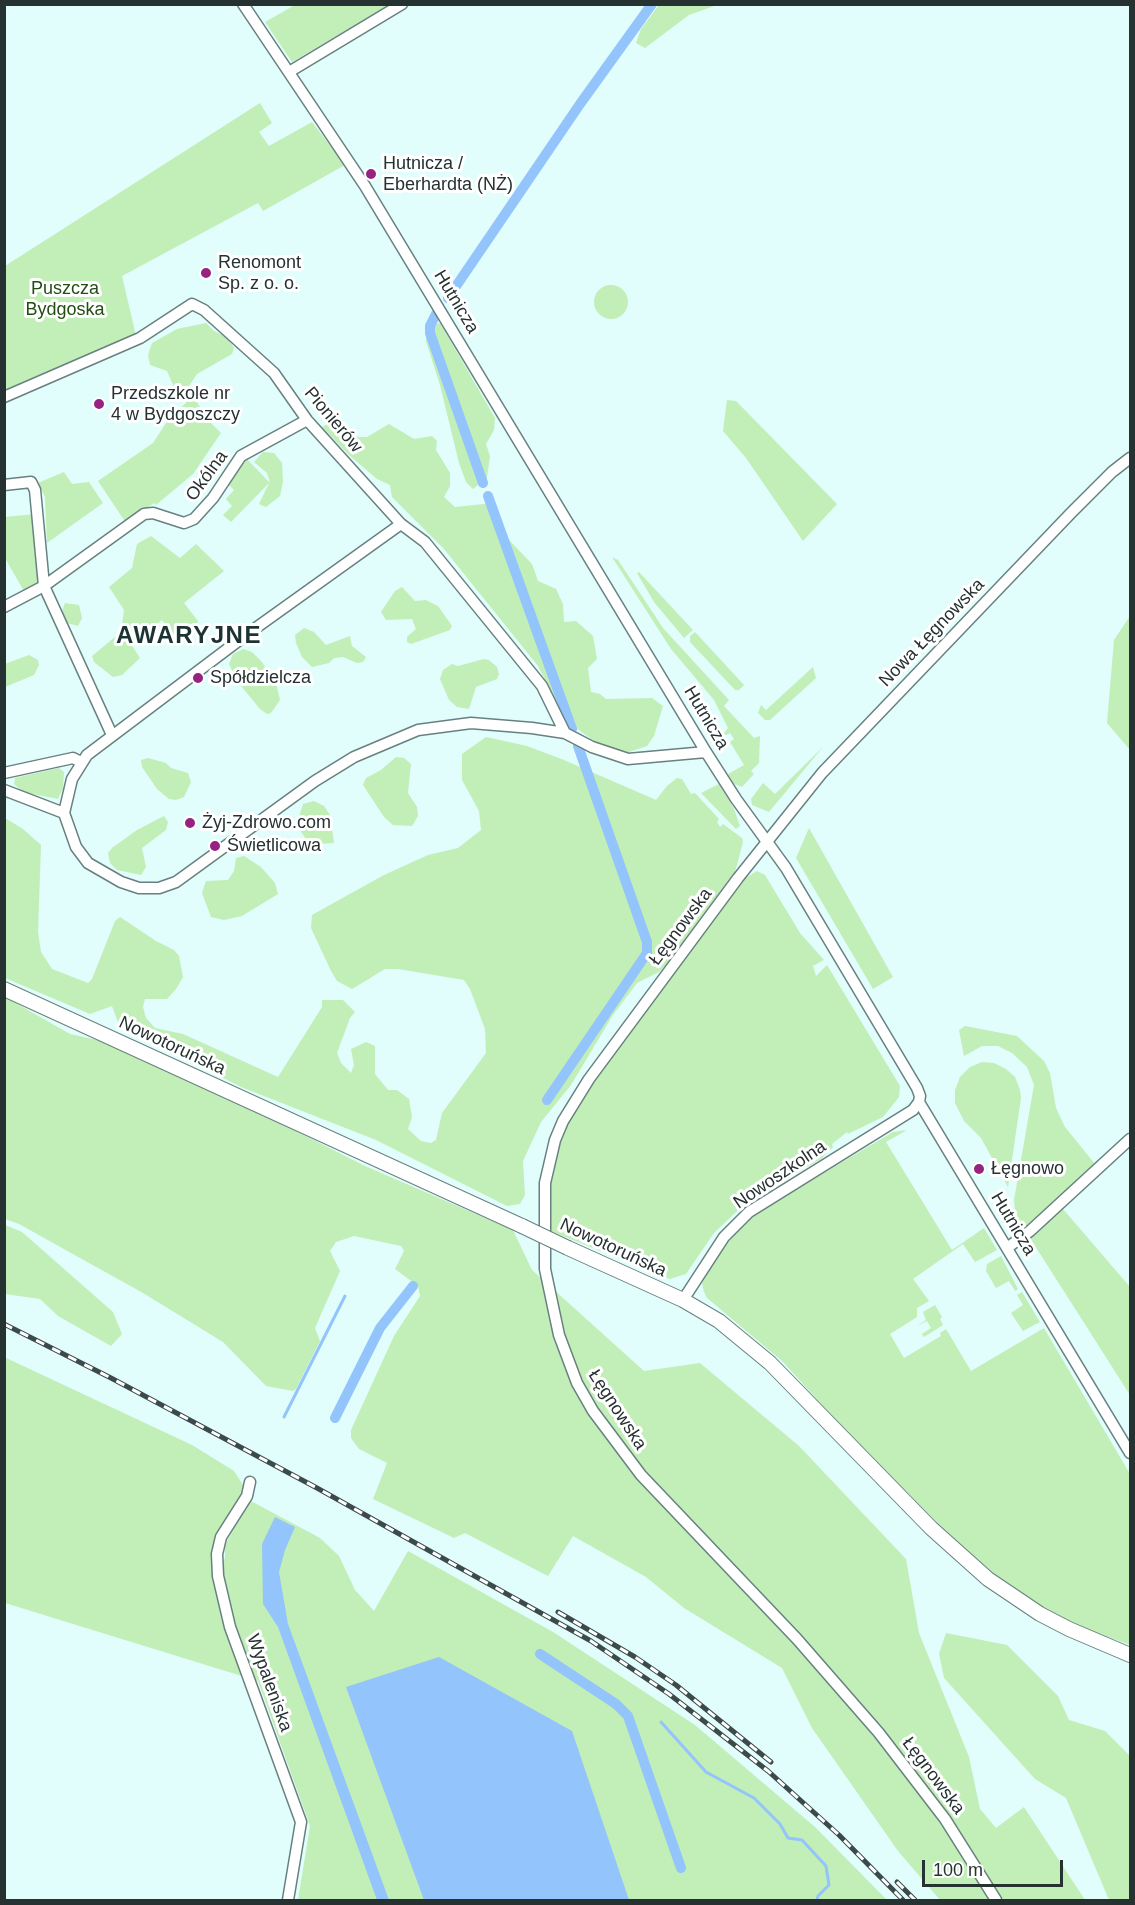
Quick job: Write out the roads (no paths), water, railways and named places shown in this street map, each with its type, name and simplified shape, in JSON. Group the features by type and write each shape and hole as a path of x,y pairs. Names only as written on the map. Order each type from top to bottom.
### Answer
{"main road":[{"name":"Nowotoruńska","path":"4,989 684,1300 719,1321 770,1363 932,1528 988,1579 1040,1614 1131,1655"}],"street":[{"name":"Hutnicza","path":"243,4 365,186 428,286 706,752 786,868 917,1088 920,1096 919,1102 1131,1453"},
{"path":"289,72 402,4"},
{"name":"Pionierów","path":"4,397 140,338 192,304 204,310 274,374 307,420 401,524 425,542 542,686 566,733"},
{"name":"Okólna","path":"4,607 44,586 144,514 153,513 184,523 194,519 213,498 241,456 307,420"},
{"name":"Nowa Łęgnowska","path":"768,842 822,773 903,686 1112,472 1131,458"},
{"path":"4,484 31,482 35,490 44,586 112,735"},
{"path":"401,524 112,735 81,762 72,779 64,813 76,847 88,863 129,886 159,888 192,873 315,781 354,757 418,730 471,723 566,733 592,747 628,759 706,752"},
{"path":"4,773 73,758 81,762"},
{"path":"4,790 64,813"},
{"name":"Łęgnowska","path":"768,842 589,1078 563,1121 553,1148 545,1183 545,1269 557,1324 577,1383 620,1450 797,1639 879,1733 945,1819 996,1900"},
{"name":"Nowoszkolna","path":"684,1300 718,1245 749,1212 913,1110 919,1102"},
{"path":"1007,1248 1030,1231 1131,1139"},
{"name":"Wypaleniska","path":"250,1482 247,1496 221,1537 217,1554 218,1576 230,1627 301,1822 288,1900"}],"water":[{"path":"275,1517 295,1527 279,1572 288,1624 389,1900 377,1900 278,1627 263,1604 262,1544"},
{"path":"439,1657 572,1731 629,1900 424,1900 346,1687"}],"waterway":[{"path":"448,298 580,104 652,4"},
{"path":"436,314 430,326 430,333 483,483"},
{"path":"488,496 572,729"},
{"path":"547,1100 647,953 647,942 578,746"},
{"path":"335,1418 380,1328 413,1286"},
{"path":"284,1417 345,1296"},
{"path":"540,1654 616,1704 628,1716 681,1868"},
{"path":"661,1722 706,1772 754,1798 780,1824 788,1838 802,1840 826,1866 829,1885 817,1900"}],"railway":[{"path":"4,1324 111,1378 317,1488 591,1641 669,1694 768,1771 839,1835 903,1900"},
{"path":"558,1612 635,1657 676,1685 771,1762"},
{"path":"897,1882 915,1900"}],"place":[{"name":"Hutnicza / Eberhardta (NŻ)","path":"371,174"},
{"name":"Renomont Sp. z o. o.","path":"206,273"},
{"name":"Przedszkole nr 4 w Bydgoszczy","path":"99,404"},
{"name":"Spółdzielcza","path":"198,678"},
{"name":"Żyj-Zdrowo.com","path":"190,823"},
{"name":"Świetlicowa","path":"215,846"},
{"name":"Łęgnowo","path":"979,1169"}],"district":[{"name":"AWARYJNE","path":"189,636"}],"park label":[{"name":"Puszcza Bydgoska","path":"65,299"}]}
